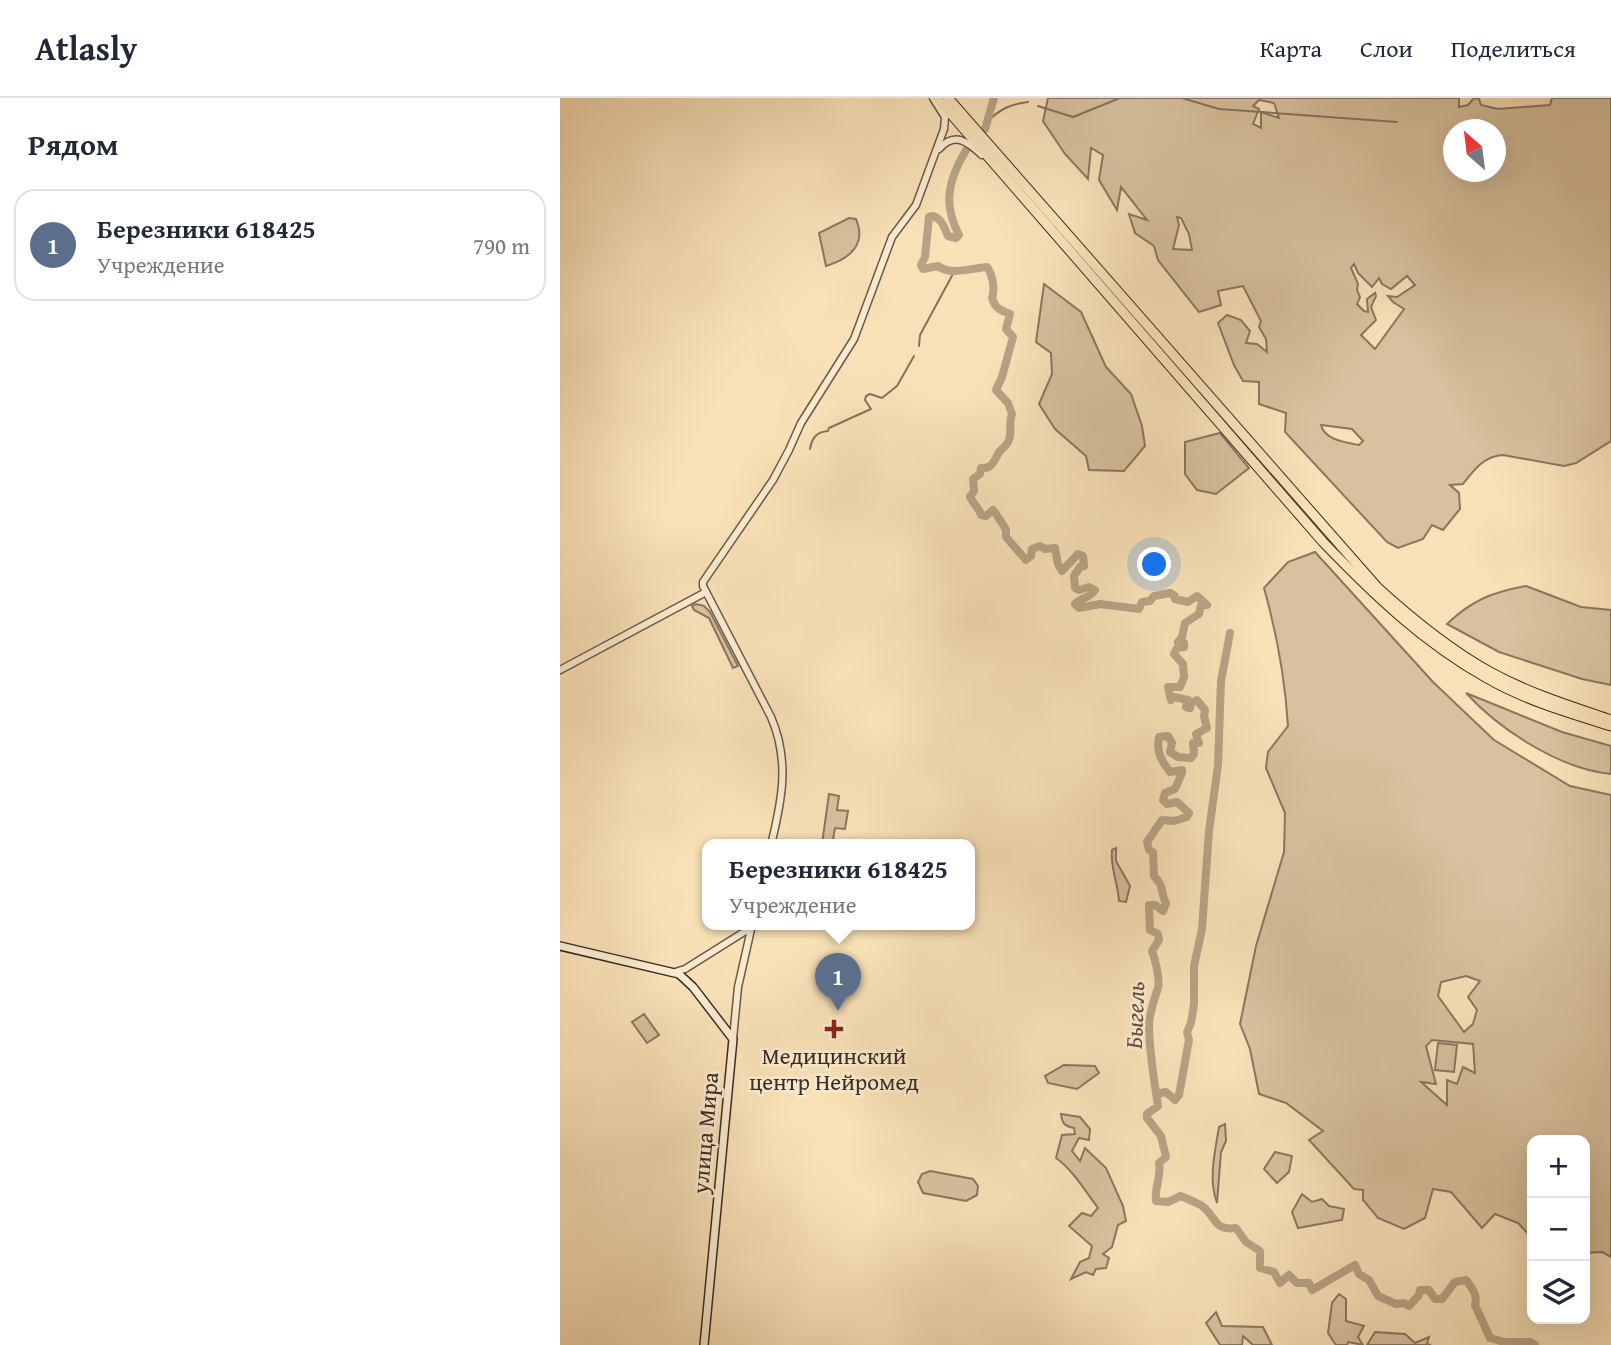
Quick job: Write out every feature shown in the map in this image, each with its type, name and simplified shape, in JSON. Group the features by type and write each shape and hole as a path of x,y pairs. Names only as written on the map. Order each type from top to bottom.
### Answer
{"highway":[{"path":"935,98 1323,542 1372,594 1426,638 1488,678 1550,707 1611,726"},
{"path":"948,98 1330,537 1377,587 1431,633 1490,671 1552,700 1611,720"}],"main road":[{"path":"560,946 685,977 733,1039"},
{"name":"улица Мира","path":"704,1345 733,1039"}],"street":[{"path":"772,839 784,785 784,759 778,734 704,589 707,575 773,480 801,423 854,339 892,237 916,205 946,121 935,98"},
{"path":"934,156 947,141 960,139 968,142 1010,182"},
{"path":"560,670 704,589"},
{"path":"673,972 685,968 746,930"},
{"name":"улица Мира","path":"733,1039 738,987 751,930"}],"shaded area":[{"path":"1048,98 1459,98 1459,107 1468,105 1474,98 1479,99 1481,105 1498,109 1550,105 1552,98 1611,98 1611,441 1576,463 1564,466 1503,455 1490,458 1463,484 1450,485 1459,493 1460,509 1443,530 1432,525 1423,539 1398,548 1387,542 1285,432 1286,413 1259,404 1259,382 1243,381 1218,323 1227,315 1241,320 1250,331 1246,343 1257,344 1267,352 1266,339 1259,327 1261,321 1243,286 1218,291 1221,305 1199,312 1158,260 1154,246 1135,233 1129,214 1147,220 1121,187 1117,210 1099,180 1103,155 1091,148 1088,179 1065,154 1043,121","holes":["1259,100 1274,103 1279,118 1261,112 1261,128 1253,124 1259,109 1253,106","1177,217 1181,218 1189,234 1192,250 1173,249 1179,225","1354,264 1358,273 1372,287 1379,278 1382,284 1391,289 1407,276 1415,285 1397,297 1388,296 1404,309 1375,349 1361,335 1376,320 1371,307 1376,296 1375,293 1367,299 1368,312 1357,304 1360,297 1358,284 1351,268","1321,425 1352,429 1363,441 1359,445 1336,440 1323,430"]},
{"path":"849,218 856,219 859,228 854,250 826,266 819,233"},
{"path":"1044,284 1081,312 1106,367 1131,394 1142,426 1145,446 1124,471 1089,470 1086,456 1055,429 1039,404 1052,374 1051,353 1036,342"},
{"path":"1220,433 1249,468 1216,494 1197,490 1185,474 1185,442"},
{"path":"1315,552 1433,682 1494,740 1570,786 1611,795 1611,1257 1602,1252 1590,1253 1590,1135 1527,1135 1527,1233 1518,1223 1495,1214 1482,1228 1451,1192 1433,1189 1425,1218 1404,1229 1378,1218 1363,1200 1363,1190 1354,1189 1309,1140 1323,1131 1286,1103 1259,1094 1250,1049 1240,1024 1256,946 1284,852 1285,813 1266,768 1268,752 1288,726 1280,656 1264,588 1288,562","holes":["1466,976 1480,981 1468,997 1477,1010 1473,1024 1464,1032 1438,996 1441,982","1432,1040 1473,1044 1475,1073 1463,1067 1457,1084 1447,1080 1447,1105 1421,1082 1436,1084 1426,1046"]},
{"path":"1526,586 1581,607 1611,610 1611,685 1582,679 1499,652 1447,624 1483,598"},
{"path":"692,606 704,606 710,612 738,666 733,668 709,618 694,610"},
{"path":"1466,693 1562,732 1611,746 1611,774 1572,764 1532,746 1496,721"},
{"path":"829,794 839,796 837,810 848,811 845,829 835,828 833,839 823,839"},
{"path":"1116,848 1116,861 1130,886 1126,902 1119,901 1113,869 1112,850"},
{"path":"644,1014 659,1035 647,1043 632,1022"},
{"path":"1438,1043 1457,1045 1454,1072 1435,1070"},
{"path":"1064,1065 1095,1066 1099,1073 1077,1089 1048,1083 1045,1076"},
{"path":"1061,1114 1080,1117 1090,1129 1089,1140 1079,1138 1072,1151 1080,1161 1085,1148 1106,1168 1123,1206 1126,1221 1118,1225 1112,1247 1103,1254 1109,1258 1106,1268 1096,1269 1093,1275 1086,1272 1071,1279 1080,1262 1089,1258 1092,1246 1069,1226 1082,1213 1091,1216 1098,1208 1073,1174 1056,1158 1062,1135 1075,1134 1074,1128 1063,1122"},
{"path":"1225,1124 1226,1141 1221,1152 1217,1203 1213,1165 1219,1127"},
{"path":"1275,1152 1292,1156 1289,1172 1277,1183 1264,1169"},
{"path":"930,1171 973,1179 978,1186 977,1195 966,1201 923,1193 918,1182 922,1174"},
{"path":"1302,1194 1312,1202 1322,1199 1329,1206 1344,1209 1342,1220 1298,1228 1292,1212"},
{"path":"1339,1294 1346,1299 1346,1321 1364,1326 1358,1337 1363,1345 1348,1342 1347,1345 1336,1345 1328,1333 1332,1303"},
{"path":"1216,1312 1222,1326 1263,1327 1272,1345 1253,1345 1243,1336 1242,1345 1220,1345 1206,1323"},
{"path":"1375,1332 1405,1334 1415,1343 1429,1337 1427,1344 1431,1345 1367,1345"}],"waterway":[{"name":"Быгель","path":"985,129 994,98"},
{"path":"1038,106 1073,117 1120,98"},
{"path":"1182,98 1219,109 1397,122"},
{"path":"988,121 1006,108 1028,102"},
{"name":"Быгель","path":"966,150 955,171 949,202 959,235 956,238 948,236 943,224 933,216 929,217 925,257 921,265 923,269 938,266 949,271 987,267 993,282 993,301 998,308 1010,314 1006,329 1013,337 996,390 1008,403 1012,414 1010,435 1008,443 993,463 989,467 981,468 980,474 973,479 974,491 971,499 981,515 986,516 993,510 1006,530 1006,537 1026,560 1031,556 1032,549 1040,546 1045,549 1055,548 1062,571 1078,554 1083,556 1084,566 1080,567 1074,576 1075,588 1079,590 1089,587 1095,590 1075,604 1079,608 1100,604 1139,609 1142,602 1170,593 1175,599 1188,602 1197,596 1207,605 1201,605 1199,614 1185,623 1178,642 1184,643 1184,647 1177,648 1174,654 1183,664 1184,677 1180,687 1168,687 1171,700 1174,697 1188,700 1186,707 1190,708 1191,703 1197,700 1205,710 1207,728 1196,734 1199,743 1193,743 1194,754 1191,758 1178,757 1170,752 1172,743 1168,736 1159,737 1158,742 1160,756 1170,772 1182,770 1175,789 1165,793 1163,800 1167,804 1177,802 1189,813 1187,817 1174,821 1162,820 1147,842 1149,850 1153,852 1154,876 1160,884 1166,903 1163,911 1155,905 1149,905 1150,930 1158,934 1159,940 1152,951 1158,988 1149,1024 1158,1106 1147,1114 1147,1118 1161,1136 1166,1157 1159,1163 1156,1201 1168,1202 1181,1196 1202,1206 1219,1225 1236,1228 1246,1242 1260,1251 1260,1268 1274,1272 1280,1283 1289,1275 1297,1283 1309,1283 1312,1290 1355,1265 1359,1274 1369,1280 1378,1296 1409,1306 1420,1290 1429,1290 1435,1299 1442,1299 1455,1282 1466,1280 1474,1292 1475,1305 1490,1338 1504,1342 1530,1342 1535,1345"},
{"path":"919,346 920,335 954,272"},
{"path":"810,449 818,434 871,409 865,400 866,396 870,394 882,398 897,386 914,356"},
{"name":"Быгель","path":"1156,1094 1166,1092 1175,1100 1179,1095 1189,1040 1187,1032 1194,1004 1194,966 1202,929 1209,831 1218,765 1221,681 1230,633"}],"place":[{"name":"Березники 618425","path":"838,1011"},
{"name":"Медицинский центр Нейромед","path":"834,1029"}]}
